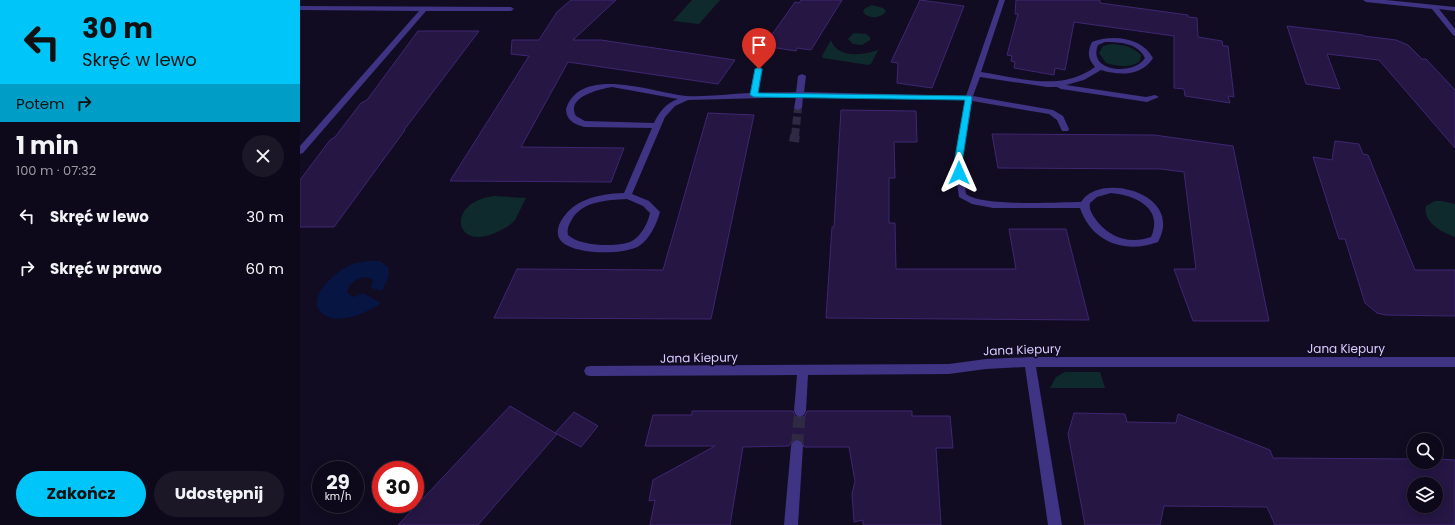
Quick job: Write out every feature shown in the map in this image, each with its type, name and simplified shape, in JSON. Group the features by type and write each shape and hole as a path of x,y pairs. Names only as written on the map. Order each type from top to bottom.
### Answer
{"street":[{"path":"1002,0 969,98 958,163 962,195 966,199 975,202 993,205 1084,205"},
{"path":"1366,0 1455,9"},
{"path":"1434,7 1455,34"},
{"path":"300,8 511,9"},
{"path":"300,151 424,9"},
{"path":"1047,85 1067,84 1080,80 1100,67 1112,70 1134,71 1147,63 1149,58 1145,51 1131,44 1118,40 1104,40 1096,44 1092,51 1094,60 1100,67"},
{"path":"754,95 759,69"},
{"path":"978,74 1147,100 1154,98"},
{"path":"798,108 802,76"},
{"path":"657,126 584,124 574,120 569,111 573,101 578,96 590,89 606,86 650,90 687,98 799,94 969,98 1050,112 1062,119 1065,129"},
{"path":"627,196 662,116 670,106 687,98"},
{"path":"1118,190 1132,194 1146,201 1156,211 1160,222 1160,230 1155,239 1143,244 1134,244 1106,237 1095,228 1086,212 1084,205 1086,200 1101,192 1118,190"},
{"path":"627,196 640,201 652,208 655,212 651,225 637,242 623,247 586,247 570,242 563,236 562,233 566,221 578,207 601,198 627,196"},
{"path":"1030,362 1055,525"},
{"name":"Jana Kiepury","path":"590,371 949,369 986,364 1030,362 1455,362"},
{"path":"800,411 803,370"},
{"path":"790,525 797,446"}],"green space":[{"path":"692,0 720,0 699,24 673,21"},
{"path":"872,5 883,8 886,11 884,14 879,16 868,16 863,12 864,9"},
{"path":"854,33 866,34 870,37 870,40 862,45 853,44 848,39"},
{"path":"831,40 834,46 845,53 859,54 878,50 871,64 868,65 823,58 822,56"},
{"path":"1112,44 1131,48 1141,55 1140,61 1136,64 1128,66 1119,66 1106,63 1099,53 1103,46"},
{"path":"494,196 526,198 515,220 497,232 483,237 472,236 464,231 461,224 462,216 468,207 478,200"},
{"path":"1435,201 1455,204 1455,237 1439,230 1427,217 1426,206"},
{"path":"1065,372 1100,372 1105,388 1050,388 1056,377"}],"water":[{"path":"368,261 380,261 388,267 389,276 382,291 371,288 373,280 364,277 358,279 349,286 347,293 354,297 363,293 381,303 368,311 351,317 334,318 321,312 317,306 317,298 326,284 340,271 347,267"}],"building":[{"path":"571,0 616,0 573,40 601,40 735,60 718,84 568,62 521,147 624,148 611,182 450,181 529,56 511,54 512,40 539,40 557,12"},
{"path":"801,0 842,0 811,50 797,48 796,51 764,46 795,2 799,3"},
{"path":"920,0 964,6 932,88 897,83 898,63 891,62"},
{"path":"1016,0 1100,0 1100,3 1188,15 1188,17 1197,18 1198,37 1222,41 1223,46 1228,46 1234,97 1228,96 1230,103 1185,96 1184,89 1174,88 1174,36 1074,22 1065,70 1055,68 1054,75 1014,68 1015,62 1011,61 1012,56 1007,55 1018,14 1015,14"},
{"path":"1287,26 1396,40 1408,45 1422,59 1426,59 1455,90 1455,148 1379,60 1327,54 1340,89 1306,84"},
{"path":"418,31 479,31 404,130 334,227 300,227 300,180 330,140 335,137 361,103 367,100"},
{"path":"841,110 916,111 917,142 894,142 895,178 889,178 889,223 895,223 896,269 1016,269 1009,229 1066,229 1089,320 826,318 832,227 834,227"},
{"path":"708,113 754,115 711,319 494,318 517,269 663,270"},
{"path":"992,134 1154,135 1233,146 1269,321 1193,321 1174,269 1196,269 1184,172 1161,169 998,168"},
{"path":"1335,141 1359,144 1363,154 1368,155 1415,270 1455,270 1455,316 1386,315 1377,313 1365,303 1345,239 1339,239 1313,157 1332,160"},
{"path":"510,406 557,434 478,525 398,525 409,513 424,513 424,497"},
{"path":"692,411 793,411 795,416 799,418 805,416 807,411 912,411 912,416 950,416 953,448 936,448 941,525 863,525 863,520 854,522 852,494 855,481 849,447 804,447 802,441 798,439 792,441 789,446 743,447 730,525 650,525 655,500 649,501 653,480 715,446 645,446 653,415 692,415"},
{"path":"574,412 598,426 581,447 555,433"},
{"path":"1074,413 1125,414 1127,422 1176,423 1178,414 1270,450 1273,458 1407,459 1407,469 1443,469 1443,459 1455,460 1455,525 1275,525 1267,507 1164,506 1160,525 1085,525 1068,434"}],"tunnel":[{"path":"795,136 798,108"},
{"path":"794,142 795,135"},
{"path":"797,446 800,411"}],"route":[{"path":"759,69 754,95 799,94 969,98 958,163 959,173"}]}
